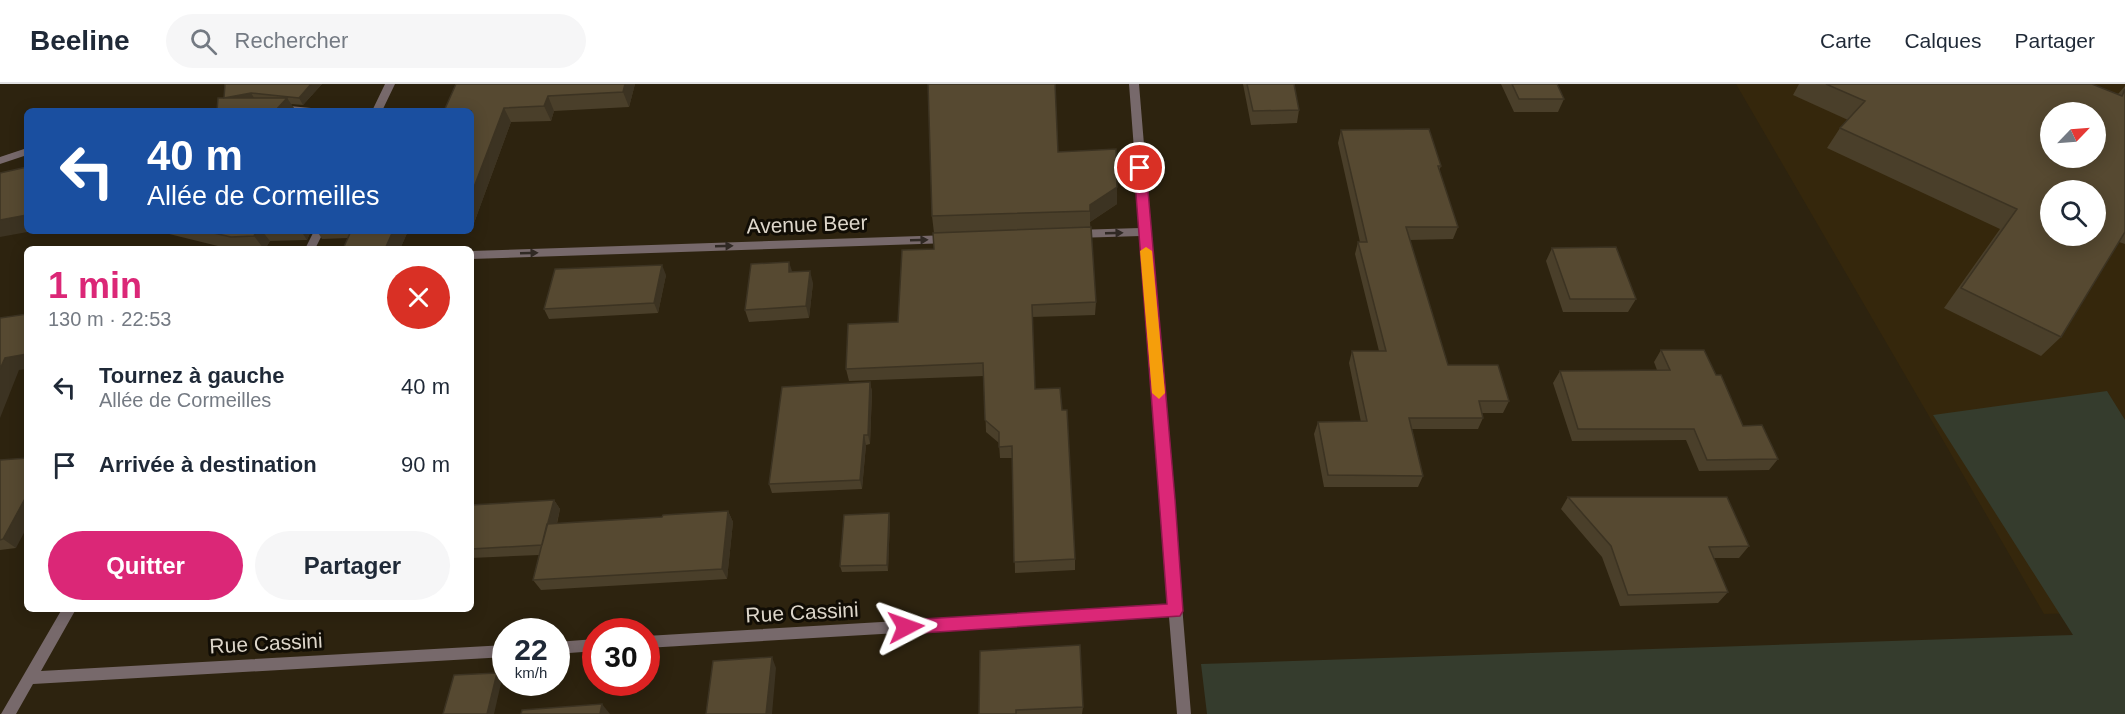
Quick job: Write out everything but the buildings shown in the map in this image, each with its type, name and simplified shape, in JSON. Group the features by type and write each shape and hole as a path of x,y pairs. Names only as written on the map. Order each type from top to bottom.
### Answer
{"street":[{"path":"378,108 390,84"},
{"path":"1134,84 1184,714"},
{"path":"267,107 278,108"},
{"path":"0,162 24,152"},
{"path":"1062,235 1144,232"},
{"name":"Avenue Beer","path":"474,255 967,238"},
{"name":"Rue Cassini","path":"660,641 1175,611"},
{"path":"8,714 67,612"},
{"name":"Rue Cassini","path":"29,678 492,652"}],"shaded area":[{"path":"1736,84 2125,84 2125,612 2044,614"}],"green space":[{"path":"2107,391 2125,420 2125,714 1207,714 1201,664 2073,635 1933,415"}],"slow traffic":[{"path":"1146,251 1159,393"}],"route":[{"path":"906,627 1175,611 1168,499 1140,168"}]}
